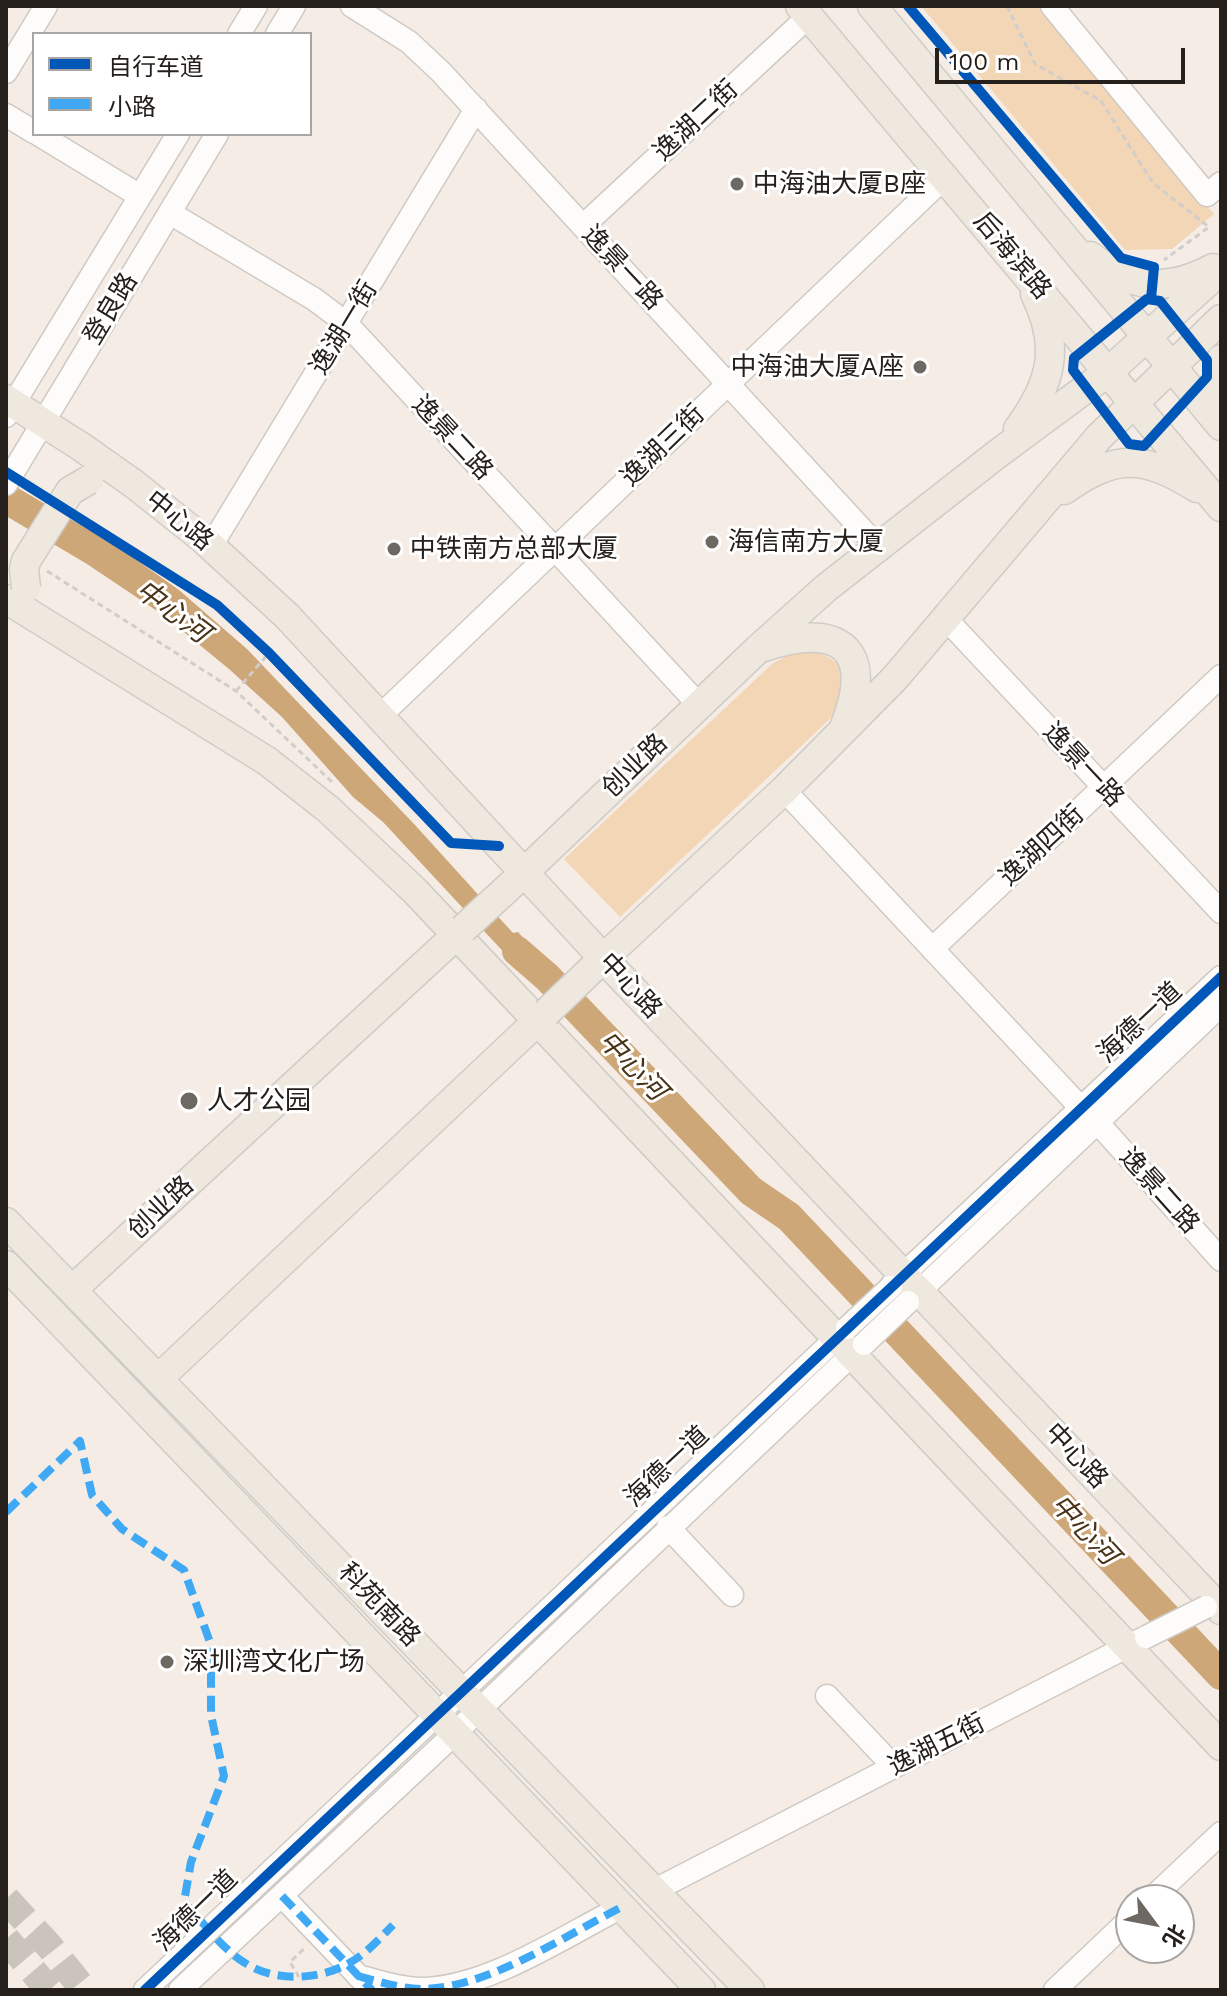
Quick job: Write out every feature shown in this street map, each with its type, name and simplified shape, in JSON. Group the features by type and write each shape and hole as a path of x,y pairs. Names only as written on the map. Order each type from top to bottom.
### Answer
{"main road":[{"name":"后海滨路","path":"872,6 1221,426"},
{"name":"后海滨路","path":"804,11 946,176 1217,503"},
{"path":"1065,237 1102,265 1127,278 1153,276 1170,285 1192,279 1221,263"},
{"path":"996,455 1035,407 1045,386 1050,362 1048,334 1041,308 1022,268"},
{"name":"创业路","path":"72,1290 517,879 758,649 878,547 1108,372 1221,270"},
{"path":"158,1379 842,733 895,678 1027,521 1133,402 1221,319"},
{"path":"1221,359 1218,375 1221,395"},
{"name":"中心路","path":"8,406 42,422 161,505 287,616 380,716 517,879 906,1288 1215,1605"},
{"path":"1027,521 1085,475 1109,464 1132,461 1167,472 1217,503"},
{"path":"161,505 112,478 89,480 70,491 26,561 16,594 84,647 244,744 289,777 460,932 1137,1642 1221,1746"},
{"path":"758,649 797,637 814,636 842,646 857,670 857,685 842,733"},
{"name":"科苑南路","path":"6,1222 750,1990"},
{"name":"科苑南路","path":"6,1265 701,1990"},
{"path":"590,1874 614,1850"}],"street":[{"path":"6,72 46,6"},
{"path":"240,32 256,6"},
{"path":"278,32 294,6"},
{"name":"逸景一路","path":"352,6 425,56 878,547"},
{"path":"1052,6 1207,195 1221,183"},
{"name":"逸湖二街","path":"583,226 804,11"},
{"name":"逸湖一街","path":"211,546 476,109"},
{"path":"6,115 32,131"},
{"path":"41,136 140,196"},
{"path":"8,406 177,136"},
{"name":"登良路","path":"6,484 216,136"},
{"name":"逸湖三街","path":"380,716 946,176"},
{"name":"逸景二路","path":"170,213 306,294 346,323 699,705"},
{"name":"逸景一路","path":"946,619 1221,912"},
{"name":"逸湖四街","path":"932,949 1221,676"},
{"name":"逸景二路","path":"784,790 1221,1260"},
{"name":"海德一道","path":"180,1990 282,1896 470,1699 1089,1115 1221,977"},
{"name":"海德一道","path":"1089,1115 1221,1005"},
{"name":"海德一道","path":"470,1699 668,1527 850,1341"},
{"path":"668,1527 732,1595"},
{"name":"逸湖五街","path":"653,1891 1137,1642 1215,1605"},
{"path":"827,1696 894,1767"},
{"name":"海德一道","path":"145,1990 446,1723"},
{"path":"1167,1884 1221,1833"},
{"path":"282,1896 365,1983 422,1989 451,1987 492,1973 622,1907"},
{"path":"1055,1990 1115,1933"}],"path":[{"path":"1007,6 1035,64 1101,101 1153,183 1209,227 1153,276"},
{"path":"259,643 266,656 280,664"},
{"path":"236,691 266,656"},
{"path":"290,1962 299,1977"}],"shaded area":[{"path":"921,6 1042,6 1214,214 1172,249 1125,250"},
{"path":"801,649 820,653 840,667 845,684 840,704 830,719 620,917 564,859 773,663"}],"water":[{"path":"6,481 118,547 179,590 247,649 513,933 518,932 554,971 536,987 383,822 353,797 282,717 229,669 163,615 87,564 6,516"}],"waterway":[{"name":"中心河","path":"517,951 547,977 751,1191 789,1217 1221,1675"}],"tunnel":[{"path":"6,1899 84,1990"},
{"path":"6,1939 49,1990"}],"marked path":[{"path":"6,1512 80,1441 92,1495 122,1529 184,1570 211,1645 211,1715 224,1776 191,1862 184,1902 213,1935 237,1957 257,1969 270,1974 298,1977 326,1973 351,1962 393,1925"},
{"path":"282,1896 372,1990"},
{"path":"358,1976 424,1989 449,1986 500,1970 622,1907"}],"cycle path":[{"path":"908,6 1121,258 1154,267 1151,299"},
{"path":"1147,299 1160,301 1207,360 1207,377 1144,446 1129,444 1073,370 1074,358 1147,299"},
{"path":"6,472 217,605 269,653 451,843 499,846"},
{"path":"145,1990 1221,977"}],"place":[{"name":"中海油大厦B座","path":"737,184"},
{"name":"中海油大厦A座","path":"920,367"},
{"name":"海信南方大厦","path":"712,542"},
{"name":"中铁南方总部大厦","path":"394,549"},
{"name":"人才公园","path":"189,1101"},
{"name":"深圳湾文化广场","path":"167,1662"}]}
